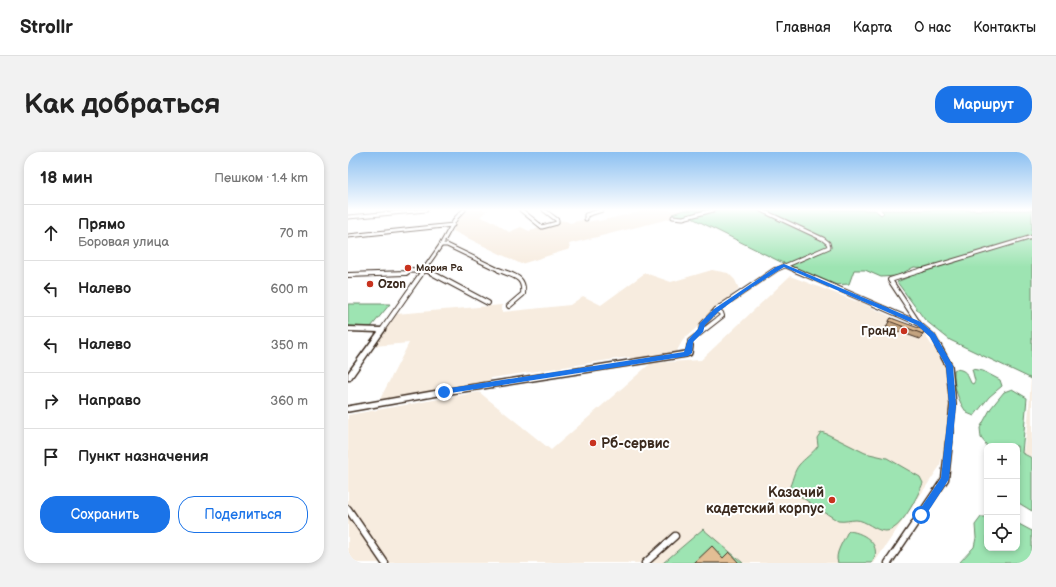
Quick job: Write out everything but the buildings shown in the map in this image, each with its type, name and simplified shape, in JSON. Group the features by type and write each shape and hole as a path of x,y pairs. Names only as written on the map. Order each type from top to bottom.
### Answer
{"street":[{"path":"348,236 413,229"},
{"path":"348,378 450,229"},
{"path":"701,330 702,325 716,310 777,268 829,247 828,243 800,229"},
{"path":"888,563 945,479 952,405 949,366 932,336 919,324 890,280 930,267 981,254 1032,237"},
{"path":"441,244 447,245 521,280 524,284 523,294 509,306"},
{"path":"784,266 919,324"},
{"path":"348,275 406,273 410,270 424,269 488,303"},
{"path":"348,409 444,392 686,354 689,353 690,341 701,330 708,327 722,316 721,313 716,310"},
{"path":"348,329 382,330"},
{"path":"348,509 385,563"},
{"path":"645,563 675,536"}],"shaded area":[{"path":"454,229 505,229 509,232 516,229 525,229 529,231 535,229 628,229 569,244 570,249 521,264 453,231"},
{"path":"712,270 728,273 735,280 739,289 683,340 675,354 634,360 629,357 491,378 490,382 379,401 409,343 374,346 396,314 502,305 502,312 570,305 583,296 601,305 645,273 671,282"},
{"path":"790,276 871,307 923,332 946,367 950,413 940,466 874,563 743,563 703,529 663,563 348,563 348,415 479,392 551,450 651,363 701,360"},
{"path":"1031,379 1032,457 1023,453 1028,422"}],"green space":[{"path":"715,229 1032,229 1032,379 950,340 925,320 897,282 929,268 914,267 897,276 881,277 865,270 854,270 849,284 833,285 791,267"},
{"path":"348,304 390,304 371,327 348,326"},
{"path":"972,369 983,371 1000,380 1002,386 989,397 974,416 967,413 959,398 954,382 954,370 964,371 973,384 975,381"},
{"path":"1012,389 1027,398 1022,453 1032,458 1032,511 1020,504 1020,443 985,443 981,438 980,428 991,408 1004,392"},
{"path":"821,432 865,453 887,458 920,477 923,483 917,496 908,512 897,526 891,530 881,531 860,520 838,521 792,491 790,486 796,470 818,446 817,438"},
{"path":"981,517 984,517 984,551 1020,551 1020,525 1032,531 1032,563 959,563 974,547 976,538 975,525"},
{"path":"703,529 743,563 663,563"},
{"path":"849,531 861,534 871,541 875,551 875,557 872,563 838,563 838,552"}],"place":[{"name":"Мария Ра","path":"408,268"},
{"name":"Ozon","path":"370,284"},
{"name":"Гранд","path":"904,331"},
{"name":"Рб-сервис","path":"593,443"},
{"name":"Казачий кадетский корпус","path":"832,500"}],"route":[{"path":"444,392 655,360 689,353 690,341 701,330 702,325 716,310 777,268 784,266 919,324 932,336 949,366 952,405 945,479 921,515"}]}
